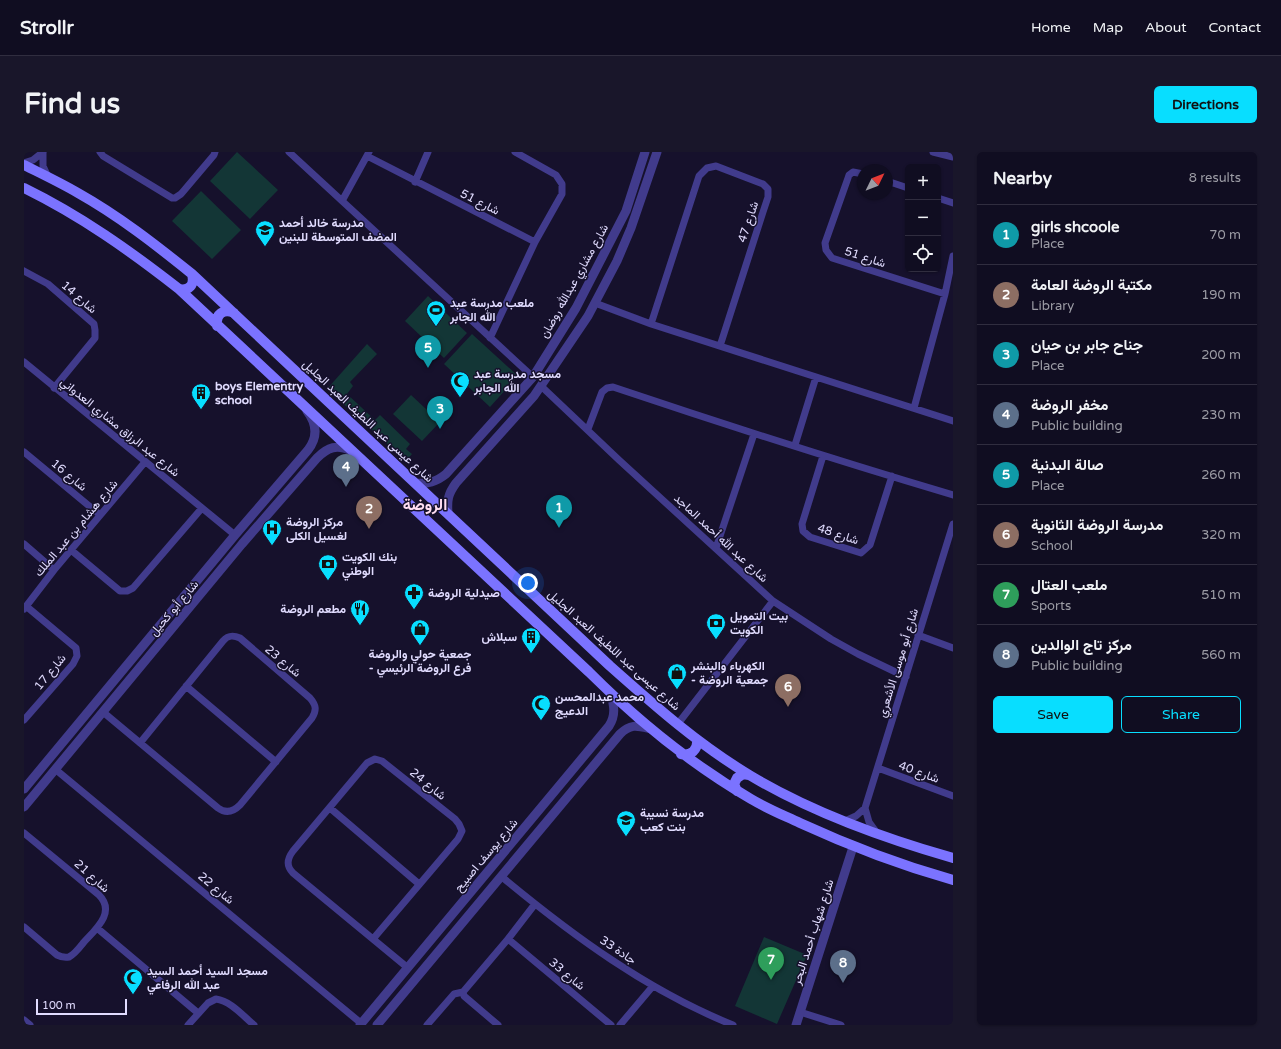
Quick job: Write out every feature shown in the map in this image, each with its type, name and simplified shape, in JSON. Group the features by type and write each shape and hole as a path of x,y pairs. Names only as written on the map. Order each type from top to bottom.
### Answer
{"main road":[{"name":"شارع عيسى عبد اللطيف العبد الجليل","path":"24,164 79,193 116,216 158,246 192,274 610,666 677,725 697,740 773,789 811,807 918,848 953,858"},
{"path":"24,188 51,201 93,226 179,289 611,694 651,730 681,754 737,791 767,808 853,847 953,880"},
{"path":"179,289 184,290 189,288 194,279 192,274"},
{"path":"217,326 217,316 225,311 234,313"},
{"path":"681,754 688,754 695,750 697,740"},
{"path":"737,791 734,784 737,778 743,774 750,775"}],"street":[{"path":"24,164 33,160 43,152"},
{"path":"43,152 43,166 48,177"},
{"path":"100,152 103,156 172,198 175,198 181,194 215,152"},
{"path":"289,152 533,377"},
{"path":"416,182 428,152"},
{"path":"490,338 535,242 562,194 562,184 556,175 515,152"},
{"name":"شارع مشاري عبدالله روضان","path":"415,483 425,484 439,480 446,474 533,377 576,308 626,211 646,152"},
{"path":"448,513 447,499 450,491 542,386 595,303 632,228 657,152"},
{"path":"933,152 953,158"},
{"path":"342,201 368,154"},
{"name":"شارع 51","path":"368,154 416,182 535,242"},
{"name":"شارع 47","path":"651,324 700,176 707,168 716,166 763,184 768,189 768,196 720,346"},
{"name":"شارع 51","path":"857,173 853,172 848,178 825,243 826,250 829,255 832,258 945,294"},
{"path":"893,183 905,187"},
{"path":"941,199 953,203"},
{"path":"612,238 614,244 621,246 624,245"},
{"path":"604,254 606,252 613,252 617,258 617,261"},
{"path":"914,408 945,294 953,256"},
{"name":"شارع 14","path":"24,272 48,284 94,324 95,338 54,388"},
{"path":"595,303 651,324 953,421"},
{"name":"شارع عبد الرزاق مشاري العدواني","path":"24,362 235,535"},
{"path":"795,445 816,376"},
{"name":"شارع عبد الله أحمد الماجد","path":"542,386 624,464 773,601 831,639 906,677"},
{"path":"588,429 602,392 607,388 613,387 754,434 795,445 823,456 953,495"},
{"name":"شارع أبو كحيل","path":"24,788 235,535 305,455 313,443 315,431 312,418 304,407"},
{"path":"483,432 485,440 494,440"},
{"path":"716,548 754,434"},
{"name":"شارع أبو كحيل","path":"24,807 242,544 313,462 333,446 340,446 354,452"},
{"name":"شارع 16","path":"24,452 100,515"},
{"path":"305,455 311,456 313,462"},
{"name":"شارع 48","path":"823,456 802,524 803,531 810,536 861,553 870,545 892,476"},
{"name":"شارع هشام بن عبد الملك","path":"25,607 54,570 145,462"},
{"path":"71,550 120,591 127,591 133,588 202,508"},
{"name":"شارع أبو موسى الأشعري","path":"865,808 953,524"},
{"path":"24,544 54,570"},
{"path":"677,725 773,601"},
{"name":"شارع 17","path":"24,720 73,664 77,656 76,648 25,607"},
{"name":"شارع 23","path":"103,712 218,808 225,812 233,811 240,806 312,718 316,711 310,698 240,638 233,635 225,639 140,742"},
{"path":"918,635 953,648"},
{"path":"148,640 151,647 156,647"},
{"path":"138,652 144,652 146,654 146,659"},
{"path":"186,686 276,762"},
{"name":"شارع يوسف اصبيح","path":"361,1024 613,720 614,707 611,694"},
{"path":"377,1025 502,877 589,770 625,729 637,726 651,730"},
{"name":"شارع 24","path":"373,939 461,834 462,829 455,819 382,761 377,759 373,759 367,763 293,851 289,858 288,867 293,873 408,968"},
{"path":"578,763 581,770 589,770"},
{"name":"شارع 40","path":"878,768 953,796"},
{"name":"شارع 22","path":"56,769 361,1024"},
{"path":"567,776 574,776 578,781 577,785"},
{"path":"24,788 26,794 31,796 34,795"},
{"path":"330,808 419,884"},
{"path":"845,821 856,816 865,808 869,822 877,833"},
{"name":"شارع 21","path":"24,833 103,899 106,906 106,912 97,928 72,954 64,958 57,955 24,927"},
{"name":"شارع شهاب أحمد البحر","path":"796,1025 853,847"},
{"name":"جادة 33","path":"502,877 535,904 610,959 653,986 717,1022 733,1025"},
{"path":"427,1025 454,994 463,992 508,939 535,904"},
{"path":"97,928 198,1013"},
{"name":"شارع 33","path":"508,939 611,1025"},
{"path":"620,1025 653,986"},
{"path":"463,992 464,996 498,1025"},
{"path":"188,1025 211,1001 219,999 230,1005 254,1025"},
{"path":"800,1012 841,1025"},
{"path":"24,1020 30,1025"}],"green space":[{"path":"237,152 278,190 250,219 210,181"},
{"path":"201,191 241,230 212,259 172,221"},
{"name":"ملعب مدرسة عبد الله الجابر","path":"428,296 467,333 444,358 405,321"},
{"path":"472,334 518,376 490,407 444,364"},
{"path":"367,344 377,354 350,382 353,386 347,394 375,420 380,415 410,444 406,449 412,454 406,461 327,389"},
{"path":"411,395 440,422 422,441 393,414"},
{"path":"764,937 807,955 777,1024 735,1006"}],"place":[{"name":"مدرسة خالد أحمد المضف المتوسطة للبنين","path":"265,247"},
{"name":"ملعب مدرسة عبد الله الجابر","path":"436,327"},
{"name":"صالة البدنية","path":"428,368"},
{"name":"مسجد مدرسة عبد الله الجابر","path":"460,398"},
{"name":"boys Elementry school","path":"201,410"},
{"name":"جناح جابر بن حيان","path":"440,429"},
{"name":"مخفر الروضة","path":"346,487"},
{"name":"girls shcoole","path":"559,528"},
{"name":"مكتبة الروضة العامة","path":"369,529"},
{"name":"مركز الروضة لغسيل الكلى","path":"272,546"},
{"name":"بنك الكويت الوطني","path":"328,581"},
{"name":"صيدلية الروضة","path":"414,610"},
{"name":"مطعم الروضة","path":"360,626"},
{"name":"بيت التمويل الكويت","path":"716,640"},
{"name":"جمعية حولي والروضة - فرع الروضة الرئيسي","path":"420,646"},
{"name":"سبلاش","path":"531,654"},
{"name":"الكهرباء والبنشر - جمعية الروضة","path":"677,690"},
{"name":"مدرسة الروضة الثانوية","path":"788,707"},
{"name":"محمد عبدالمحسن الدعيج","path":"541,721"},
{"name":"مدرسة نسيبة بنت كعب","path":"626,837"},
{"name":"ملعب العتال","path":"771,980"},
{"name":"مركز تاج الوالدين","path":"843,983"},
{"name":"مسجد السيد أحمد السيد عبد الله الرفاعي","path":"133,995"}],"district":[{"name":"الروضة","path":"425,505"}]}
